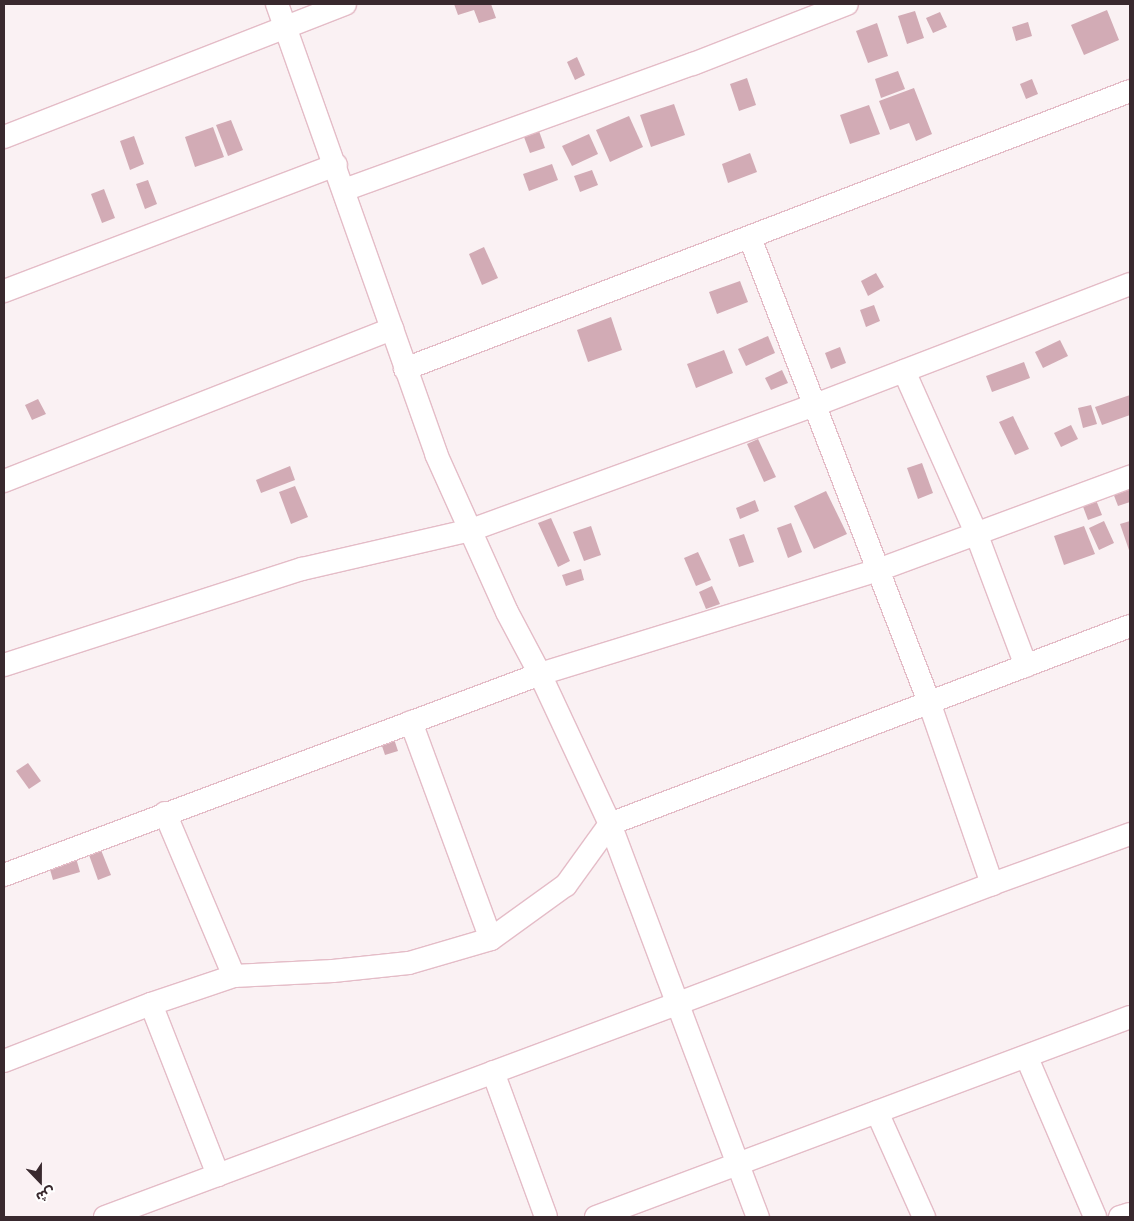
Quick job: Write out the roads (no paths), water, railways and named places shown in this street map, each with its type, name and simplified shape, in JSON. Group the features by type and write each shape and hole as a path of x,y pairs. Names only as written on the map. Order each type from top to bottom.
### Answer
{"street":[{"path":"278,4 436,454 508,612 540,674 610,824 758,1217"},
{"path":"4,137 345,4"},
{"path":"344,190 693,64 847,4"},
{"path":"405,369 750,238 1130,90"},
{"path":"4,291 336,165"},
{"path":"750,238 929,702 992,884"},
{"path":"4,665 302,569 471,530 815,405 1130,284"},
{"path":"4,481 392,328"},
{"path":"904,371 976,533 1026,666"},
{"path":"4,875 165,813 540,674 878,570 1130,478"},
{"path":"4,1061 150,1004 234,976 333,971 409,963 491,939 566,885 610,824 1130,626"},
{"path":"410,722 491,939"},
{"path":"165,813 234,976"},
{"path":"105,1217 146,1210 218,1175 1130,834"},
{"path":"150,1004 218,1175"},
{"path":"596,1217 737,1163 1026,1058 1130,1017"},
{"path":"1026,1058 1095,1217"},
{"path":"493,1072 546,1217"},
{"path":"877,1112 924,1217"},
{"path":"1120,1217 1130,1214"}]}
